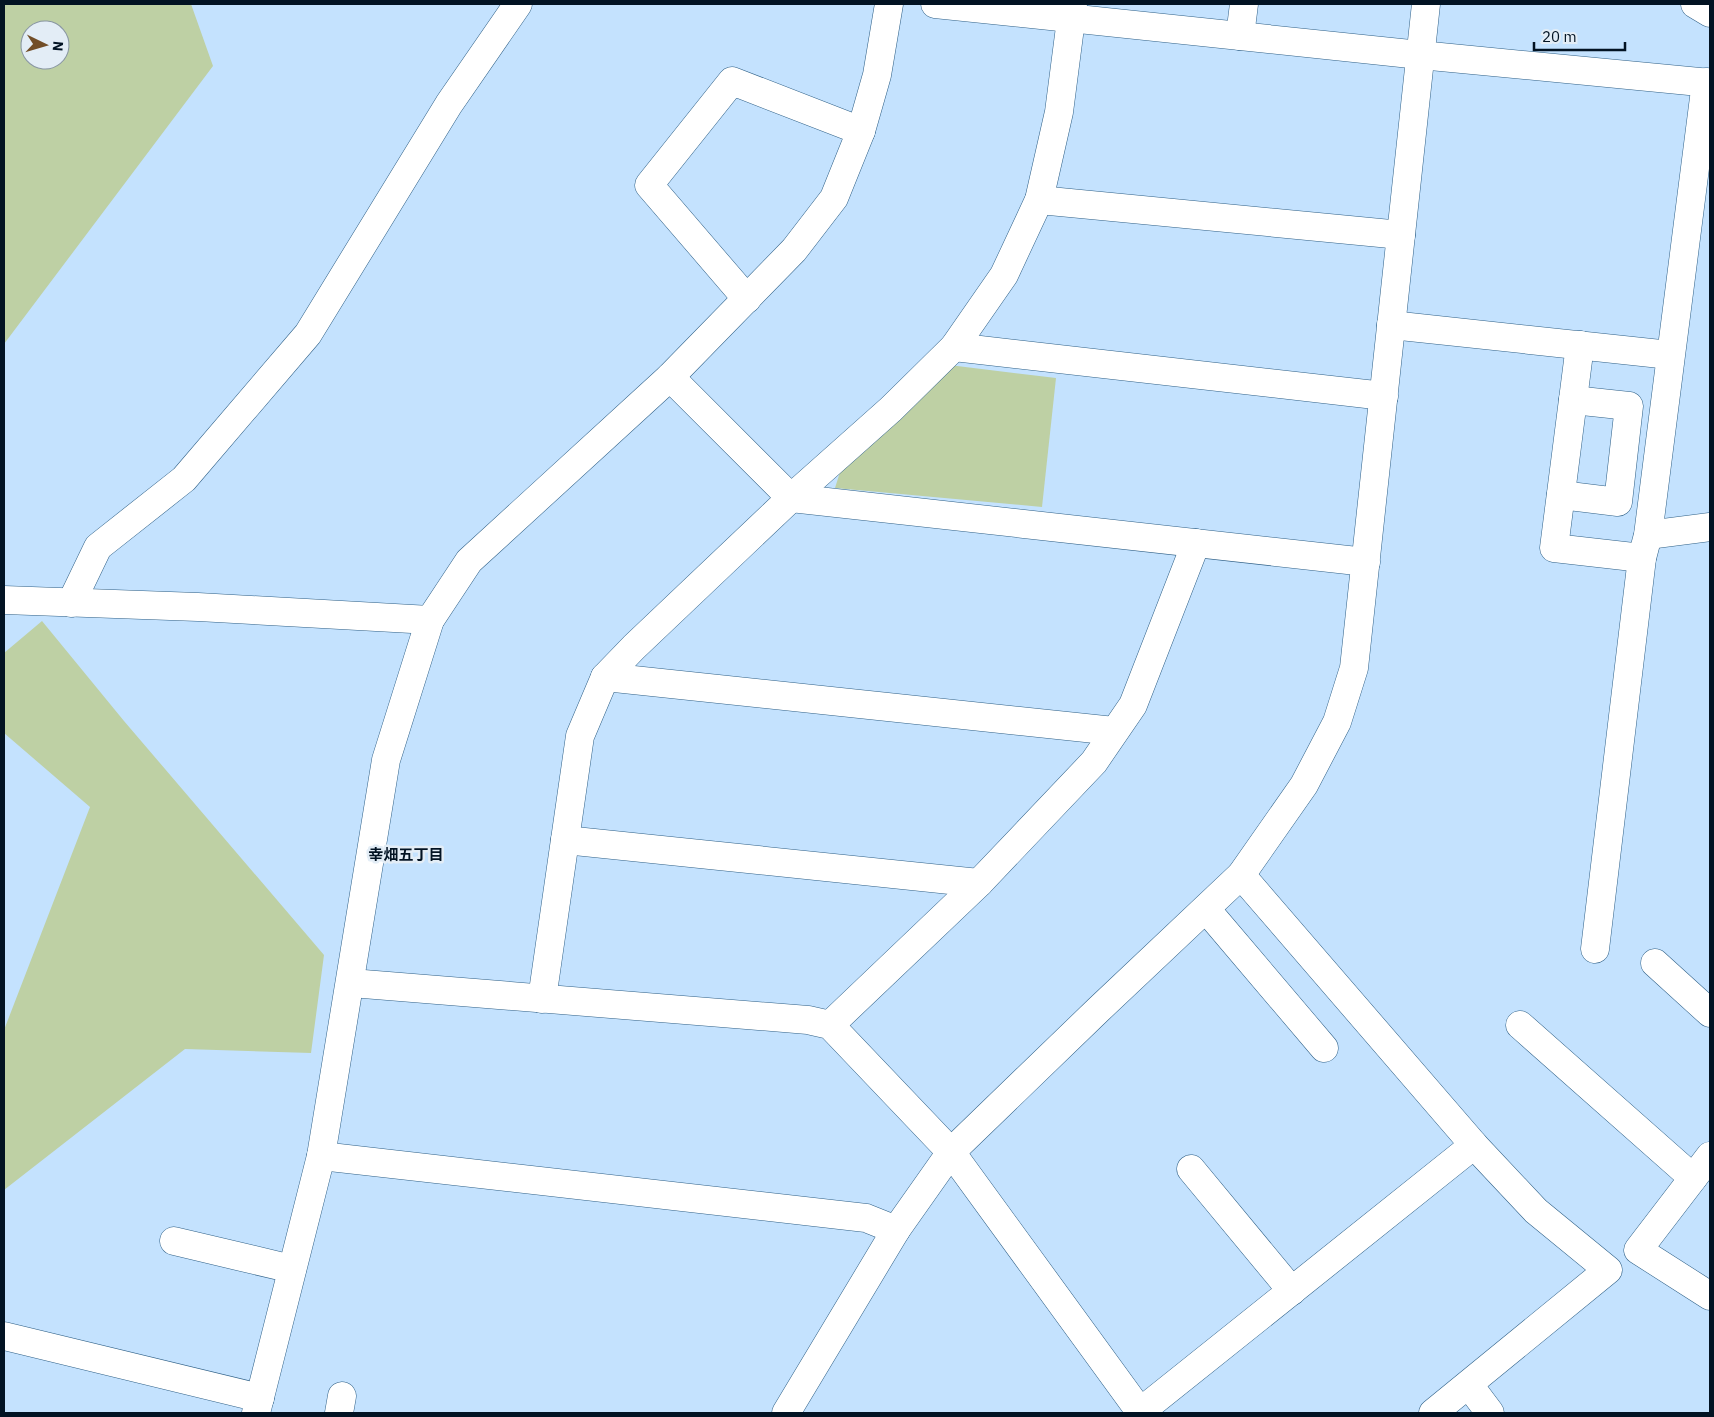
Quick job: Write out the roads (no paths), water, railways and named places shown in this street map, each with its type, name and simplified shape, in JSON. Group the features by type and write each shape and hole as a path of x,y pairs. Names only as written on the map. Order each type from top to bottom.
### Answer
{"street":[{"path":"71,603 98,547 184,479 308,334 449,104 518,4"},
{"path":"4,1336 258,1406 321,1156 351,983 386,760 430,620 469,561 670,377 794,250 834,198 861,131 877,75 889,4"},
{"path":"935,4 1073,11 1240,36 1708,83 1645,546 1595,949"},
{"path":"1240,36 1244,4"},
{"path":"786,1413 896,1230 951,1152 1241,875 1304,785 1337,722 1354,668 1426,4"},
{"path":"1695,4 1710,13"},
{"path":"542,999 580,736 605,677 634,647 954,347 1004,275 1039,200 1059,112 1073,11"},
{"path":"746,299 650,185 732,81 861,131"},
{"path":"1039,200 1401,235"},
{"path":"1391,325 1670,355"},
{"path":"1580,346 1554,548 1645,546 1710,527"},
{"path":"954,347 1384,396"},
{"path":"670,377 792,498 1366,562"},
{"path":"1561,495 1618,502 1629,406 1573,400"},
{"path":"1623,459 1656,463"},
{"path":"830,1025 979,883 1094,762 1133,705 1196,543"},
{"path":"6,600 198,607 430,620"},
{"path":"605,677 1114,732"},
{"path":"565,840 979,883"},
{"path":"1241,875 1474,1145 1536,1211 1608,1270 1433,1413"},
{"path":"1206,909 1324,1048"},
{"path":"1655,963 1710,1013"},
{"path":"351,983 808,1020 830,1025 951,1152 1140,1413 1474,1145"},
{"path":"1520,1025 1693,1178"},
{"path":"321,1156 866,1218 896,1230"},
{"path":"1710,1156 1638,1250 1710,1296"},
{"path":"1191,1169 1292,1291"},
{"path":"174,1241 292,1269"},
{"path":"1469,1385 1490,1413"}],"district":[{"name":"幸畑五丁目","path":"406,854"}]}
